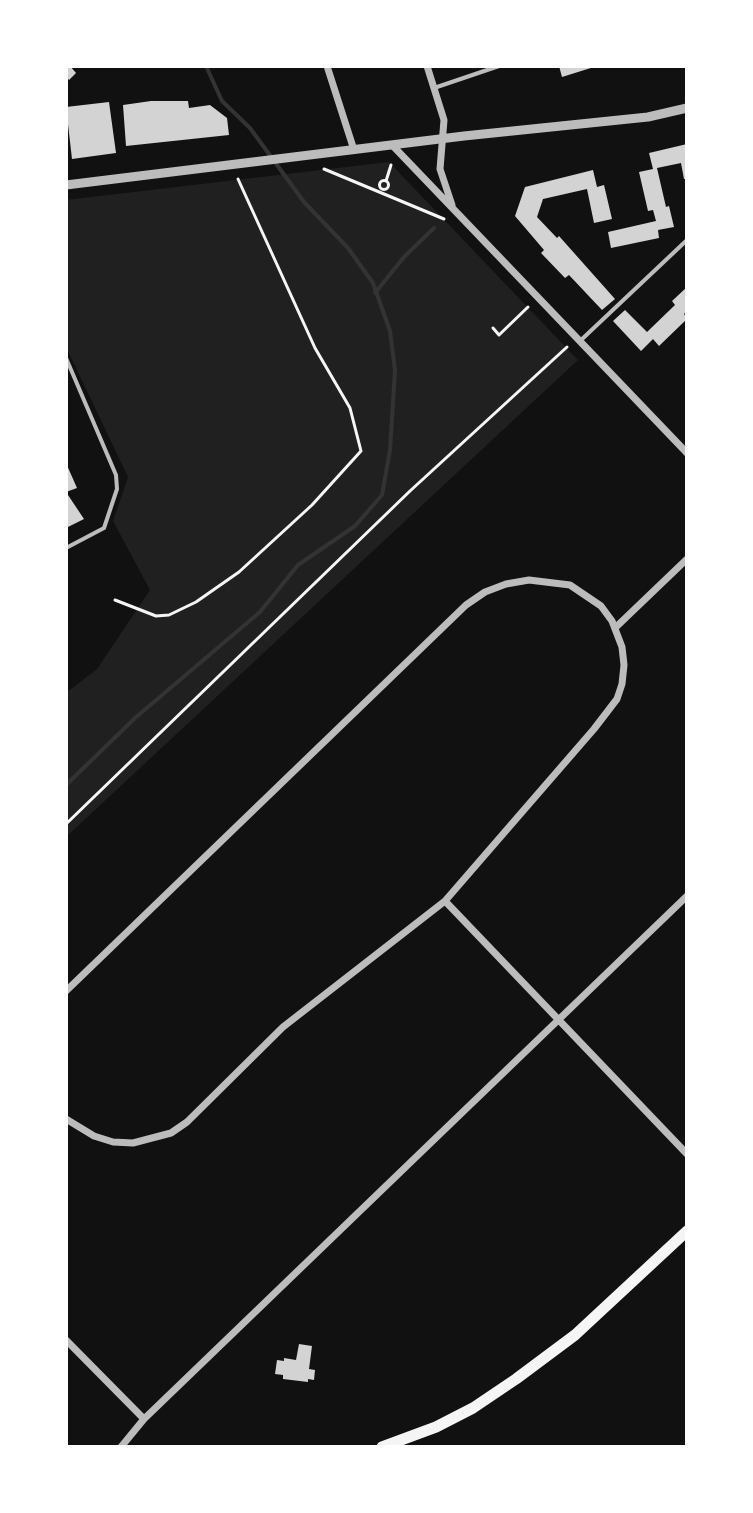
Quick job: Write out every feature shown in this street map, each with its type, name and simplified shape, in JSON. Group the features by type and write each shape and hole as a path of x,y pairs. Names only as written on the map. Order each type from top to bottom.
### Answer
{"main road":[{"path":"382,1447 436,1427 473,1408 516,1379 575,1335 687,1231"}],"street":[{"path":"327,66 354,150"},
{"path":"427,66 444,120 440,169 454,211"},
{"path":"66,185 648,117 687,108"},
{"path":"393,146 687,453"},
{"path":"615,628 687,559"},
{"path":"66,991 466,605 485,592 529,580 570,585 601,606 615,628 622,647 624,665 617,699 445,901 283,1027 187,1122 171,1133 143,1141 113,1142 94,1136 66,1119"},
{"path":"121,1447 144,1419 687,896"},
{"path":"445,901 687,1154"},
{"path":"66,1340 144,1419"}],"lane":[{"path":"434,88 499,66"},
{"path":"580,341 687,240"},
{"path":"66,358 116,475 117,489 104,528 66,548"}],"path":[{"path":"378,200 382,191 380,184 386,181 391,165"},
{"path":"324,169 444,219"},
{"path":"115,600 156,616 169,615 196,602 239,572 312,505 361,451 350,408 315,348 238,179"},
{"path":"493,328 499,335 528,307"},
{"path":"66,824 398,502 567,347"}],"shaded area":[{"path":"389,162 578,360 66,837 66,693 97,669 150,590 113,521 128,477 66,347 66,200"}],"building":[{"path":"66,66 76,73 69,80 66,76"},
{"path":"559,66 594,66 594,67 562,77"},
{"path":"188,101 189,108 210,105 227,118 229,135 126,146 123,105"},
{"path":"109,102 116,153 72,159 66,107"},
{"path":"687,144 687,179 684,179 681,163 657,168 674,227 658,230 659,238 611,248 608,232 656,221 653,210 648,211 639,172 653,169 649,153"},
{"path":"593,170 597,187 604,185 612,219 594,223 587,189 543,199 537,217 557,238 559,236 615,299 602,310 569,275 565,278 541,253 544,250 515,216 525,187"},
{"path":"687,287 687,311 684,314 687,319 659,346 653,339 641,351 613,321 625,310 647,332 675,305 672,301"},
{"path":"66,463 77,488 66,492"},
{"path":"66,492 84,519 66,528"},
{"path":"299,1344 312,1346 309,1369 315,1370 314,1380 308,1379 308,1382 283,1379 283,1375 275,1374 277,1360 296,1360"}],"waterway":[{"path":"66,785 135,718 260,612 298,565 355,526 382,495 390,450 395,370 390,331 373,283 348,248 304,202 250,128 222,101 206,66"},
{"path":"375,293 404,257 434,228"}]}
